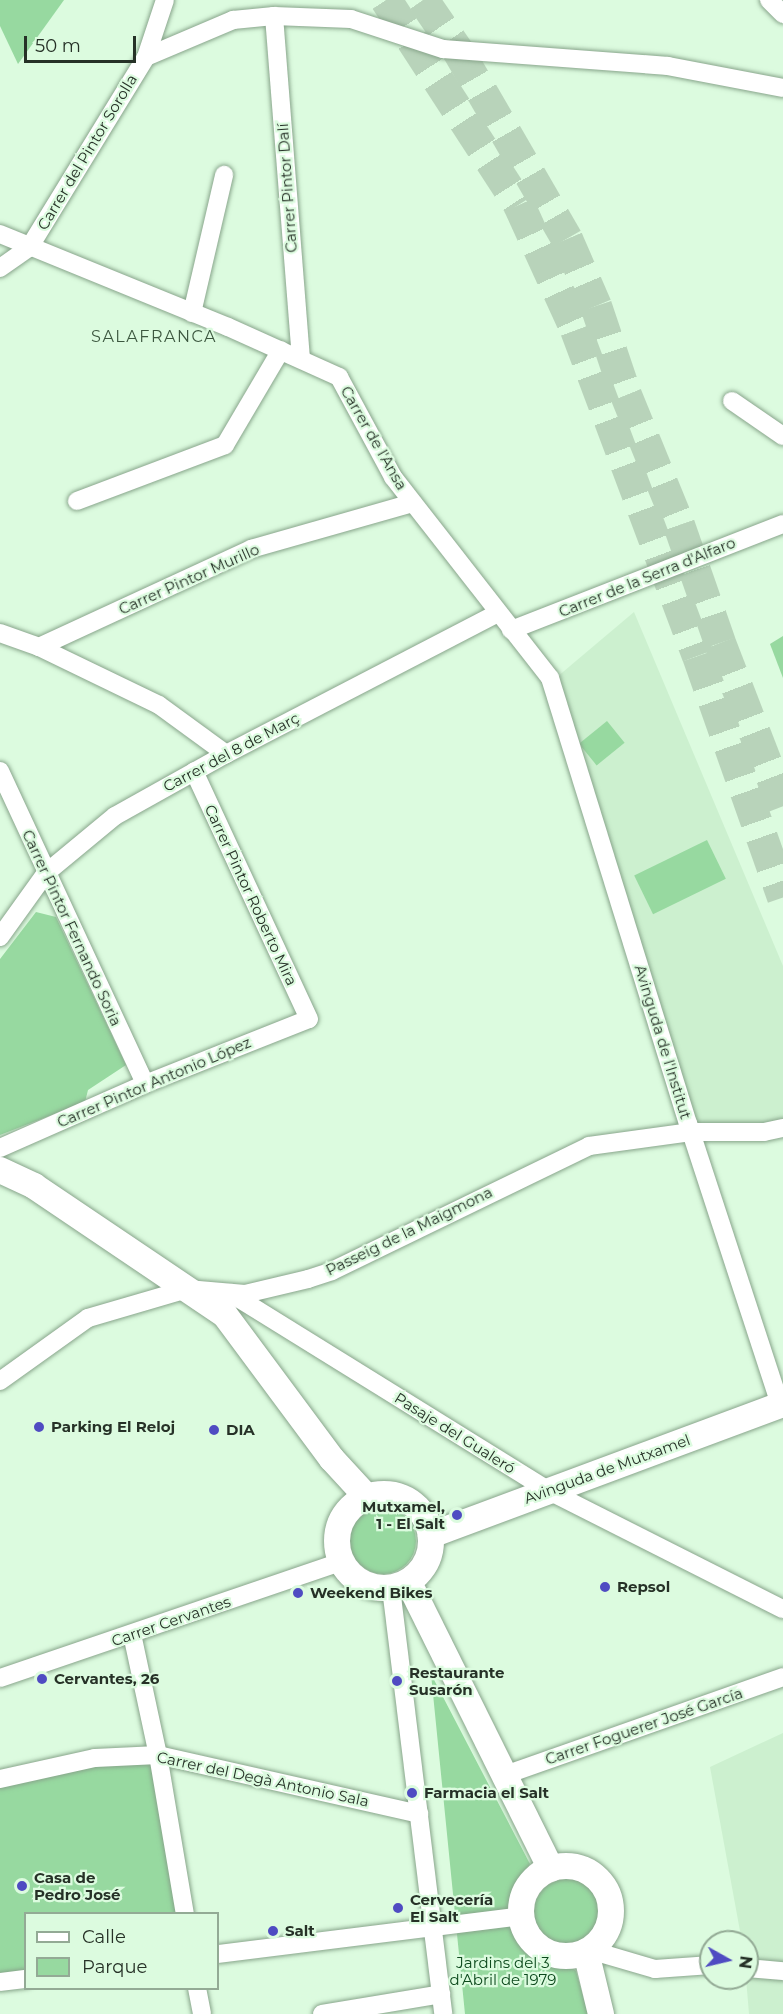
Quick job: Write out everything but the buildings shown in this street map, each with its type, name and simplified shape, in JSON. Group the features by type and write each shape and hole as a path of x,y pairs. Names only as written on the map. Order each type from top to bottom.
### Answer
{"street":[{"name":"Carrer del Pintor Sorolla","path":"29,248 146,57 165,0"},
{"path":"769,0 783,14"},
{"path":"146,57 233,20 274,16 351,19 444,49 668,66 783,88"},
{"name":"Carrer Pintor Dalí","path":"274,16 301,360"},
{"path":"192,313 224,175"},
{"name":"Carrer de l'Ansa","path":"0,234 339,376 393,477 550,678"},
{"path":"0,268 29,248"},
{"path":"76,501 225,445 280,351"},
{"path":"732,401 783,436"},
{"name":"Carrer Pintor Murillo","path":"39,647 251,549 413,503"},
{"name":"Carrer de la Serra d'Alfaro","path":"511,630 783,524"},
{"name":"Carrer del 8 de Març","path":"0,937 46,873 115,816 226,754 498,613"},
{"path":"0,633 39,647 159,705 226,754"},
{"name":"Avinguda de l'Institut","path":"550,678 691,1132 781,1404"},
{"name":"Carrer Pintor Fernando Soria","path":"0,771 145,1084"},
{"name":"Carrer Pintor Roberto Mira","path":"194,771 309,1019"},
{"name":"Carrer Pintor Antonio López","path":"0,1148 145,1084 309,1019"},
{"name":"Passeig de la Maigmona","path":"0,1381 88,1318 187,1289 244,1294 332,1271 589,1146 691,1132 764,1132 783,1128"},
{"path":"0,1170 34,1186 225,1315 332,1459 366,1496"},
{"name":"Pasaje del Gualeró","path":"230,1293 549,1491 783,1609"},
{"name":"Avinguda de Mutxamel","path":"431,1535 781,1404"},
{"path":"387,1493 405,1498 424,1515 431,1535 423,1569 400,1586 374,1588 358,1581 341,1562 336,1538 343,1517 366,1496 387,1493"},
{"name":"Carrer Cervantes","path":"0,1678 341,1562"},
{"path":"400,1586 505,1776 551,1869"},
{"path":"400,1586 419,1814 443,2014"},
{"path":"132,1634 158,1755 185,1912"},
{"name":"Carrer Foguerer José García","path":"505,1776 783,1677"},
{"name":"Carrer del Degà Antonio Sala","path":"0,1779 95,1758 158,1755 419,1814"},
{"path":"588,1951 607,1931 611,1917 610,1901 605,1887 581,1868 566,1866 551,1869 538,1876 528,1887 522,1901 521,1916 529,1936 544,1951 565,1956 588,1951 654,1969 699,1966"},
{"path":"219,1954 521,1916"},
{"path":"588,1951 601,2014"},
{"path":"759,1969 783,1971"},
{"path":"0,1982 24,1979"},
{"path":"197,1990 202,2014"},
{"path":"322,2014 441,1994"}],"shaded area":[{"path":"634,612 783,966 783,1120 753,1125 691,1123 557,677"},
{"path":"783,1733 783,2014 749,2014 747,1990 759,1990 759,1930 740,1930 710,1767"}],"green space":[{"path":"0,0 64,0 18,64 0,26"},
{"path":"783,636 783,678 770,644"},
{"path":"607,721 625,743 597,765 579,744"},
{"path":"707,840 726,879 653,914 634,876"},
{"path":"36,912 56,917 126,1065 88,1090 85,1102 0,1135 0,959"},
{"path":"383,1508 396,1510 411,1523 416,1541 414,1554 401,1569 383,1574 370,1572 355,1559 350,1541 352,1528 365,1513"},
{"name":"Jardins del 3 d'Abril de 1979","path":"431,1674 530,1864 503,1918 576,1971 588,2014 465,2014"},
{"path":"158,1755 185,1912 24,1912 24,1979 0,1982 0,1779"},
{"path":"573,1879 591,1888 598,1899 600,1912 598,1925 591,1936 580,1943 561,1945 543,1936 536,1925 534,1906 543,1888 554,1881"}],"tunnel":[{"path":"386,0 519,205 576,330 698,656 783,897"},
{"path":"423,0 458,51 567,239 596,306 626,395 679,525 720,643 783,806"}],"place":[{"name":"Parking El Reloj","path":"39,1427"},
{"name":"DIA","path":"214,1430"},
{"name":"Mutxamel, 1 - El Salt","path":"457,1515"},
{"name":"Repsol","path":"605,1587"},
{"name":"Weekend Bikes","path":"298,1593"},
{"name":"Cervantes, 26","path":"42,1679"},
{"name":"Restaurante Susarón","path":"397,1681"},
{"name":"Farmacia el Salt","path":"412,1793"},
{"name":"Casa de Pedro José","path":"22,1886"},
{"name":"Cervecería El Salt","path":"398,1908"},
{"name":"Salt","path":"273,1931"}],"district":[{"name":"SALAFRANCA","path":"154,337"}]}
